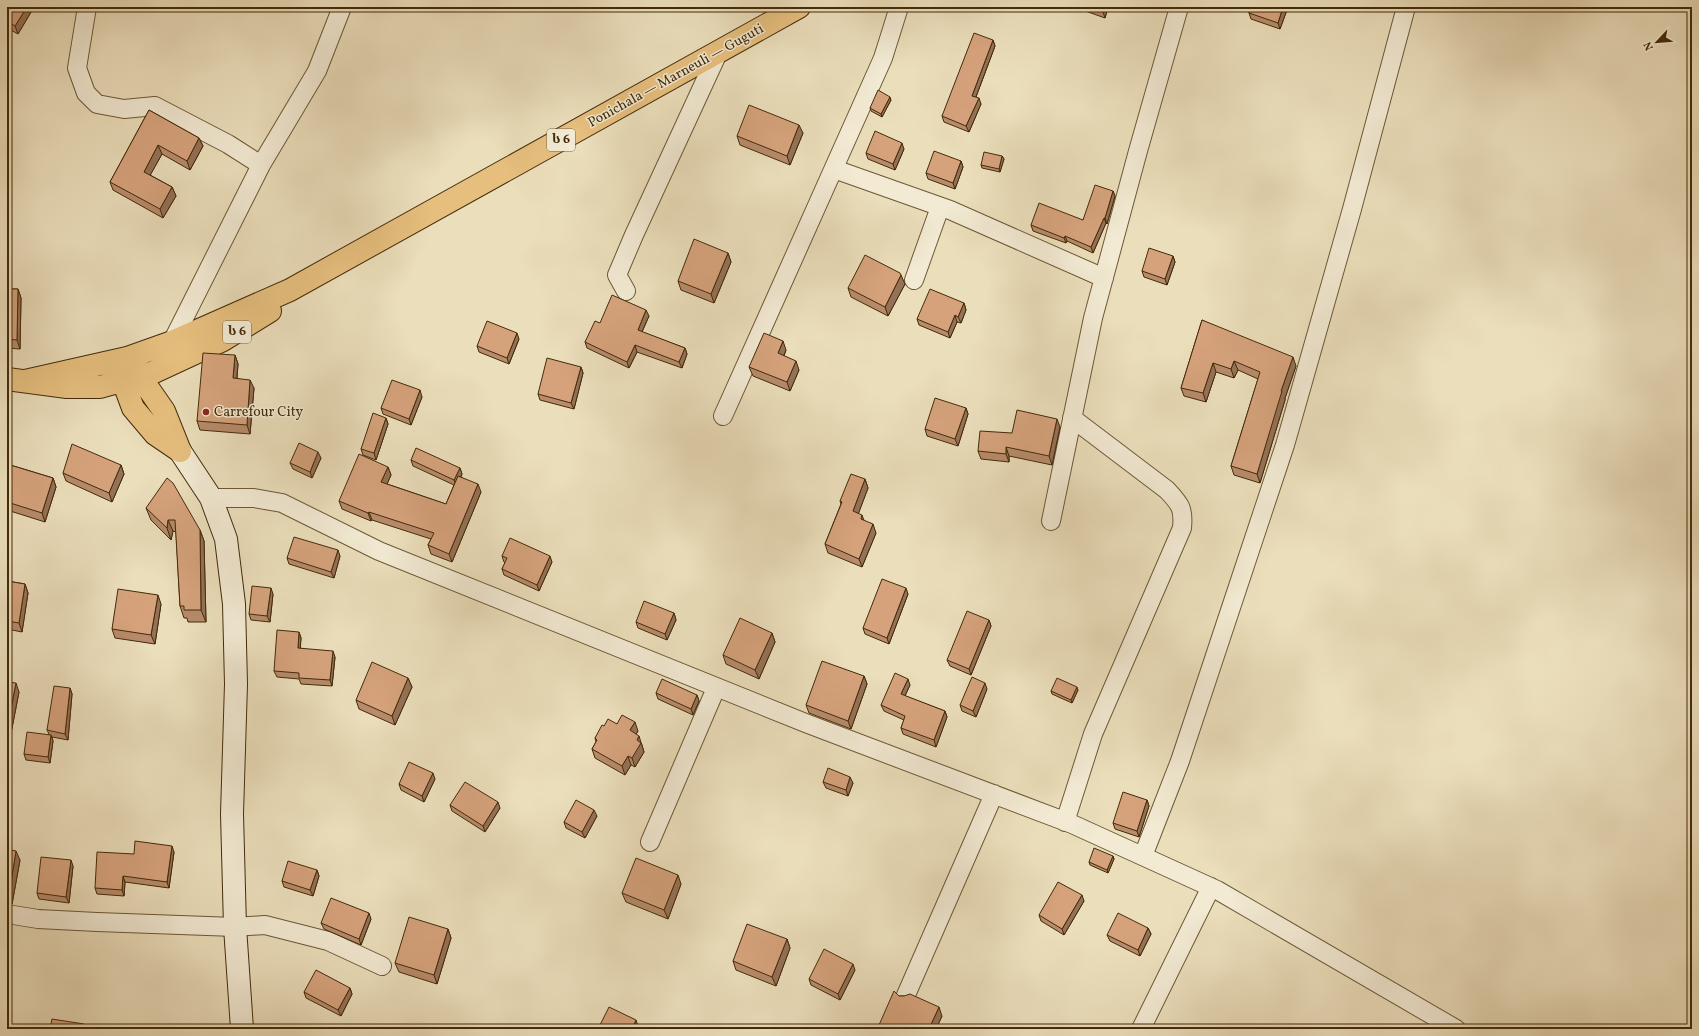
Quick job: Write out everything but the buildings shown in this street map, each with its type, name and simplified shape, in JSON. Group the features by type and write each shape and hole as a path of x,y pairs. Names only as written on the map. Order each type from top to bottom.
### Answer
{"highway":[{"name":"Ponichala — Marneuli — Guguti","path":"16,380 127,358 172,342 290,290 718,53 798,7"},
{"name":"Ponichala — Marneuli — Guguti","path":"16,380 67,387 90,388 100,387 154,372 223,340 293,297 322,272"},
{"path":"127,358 132,378 133,408"},
{"path":"132,378 146,385 164,411 180,451"},
{"path":"90,388 110,395 133,408 155,434 180,451"}],"street":[{"path":"87,7 77,68 86,92 97,104 124,109 155,106 228,144 261,165"},
{"path":"172,342 261,165 317,71 342,7"},
{"path":"723,416 883,58 899,7"},
{"path":"1051,521 1093,318 1179,7"},
{"path":"1143,856 1180,762 1285,445 1352,209 1406,7"},
{"path":"626,291 618,275 634,235 718,53"},
{"path":"834,169 940,206 1104,278"},
{"path":"914,280 940,206"},
{"path":"1065,822 1093,734 1182,528 1183,513 1177,501 1167,490 1072,418"},
{"path":"180,451 212,498 226,539 234,604 236,684 232,814 235,927 242,1029"},
{"path":"212,498 254,498 282,503 379,552 716,688 1065,822 1211,887 1434,1024 1456,1029"},
{"path":"650,842 716,688"},
{"path":"906,995 994,794"},
{"path":"1142,1029 1211,887"},
{"path":"7,914 38,919 235,927 265,925 328,941 382,966"}],"place":[{"name":"Carrefour City","path":"206,412"}]}
